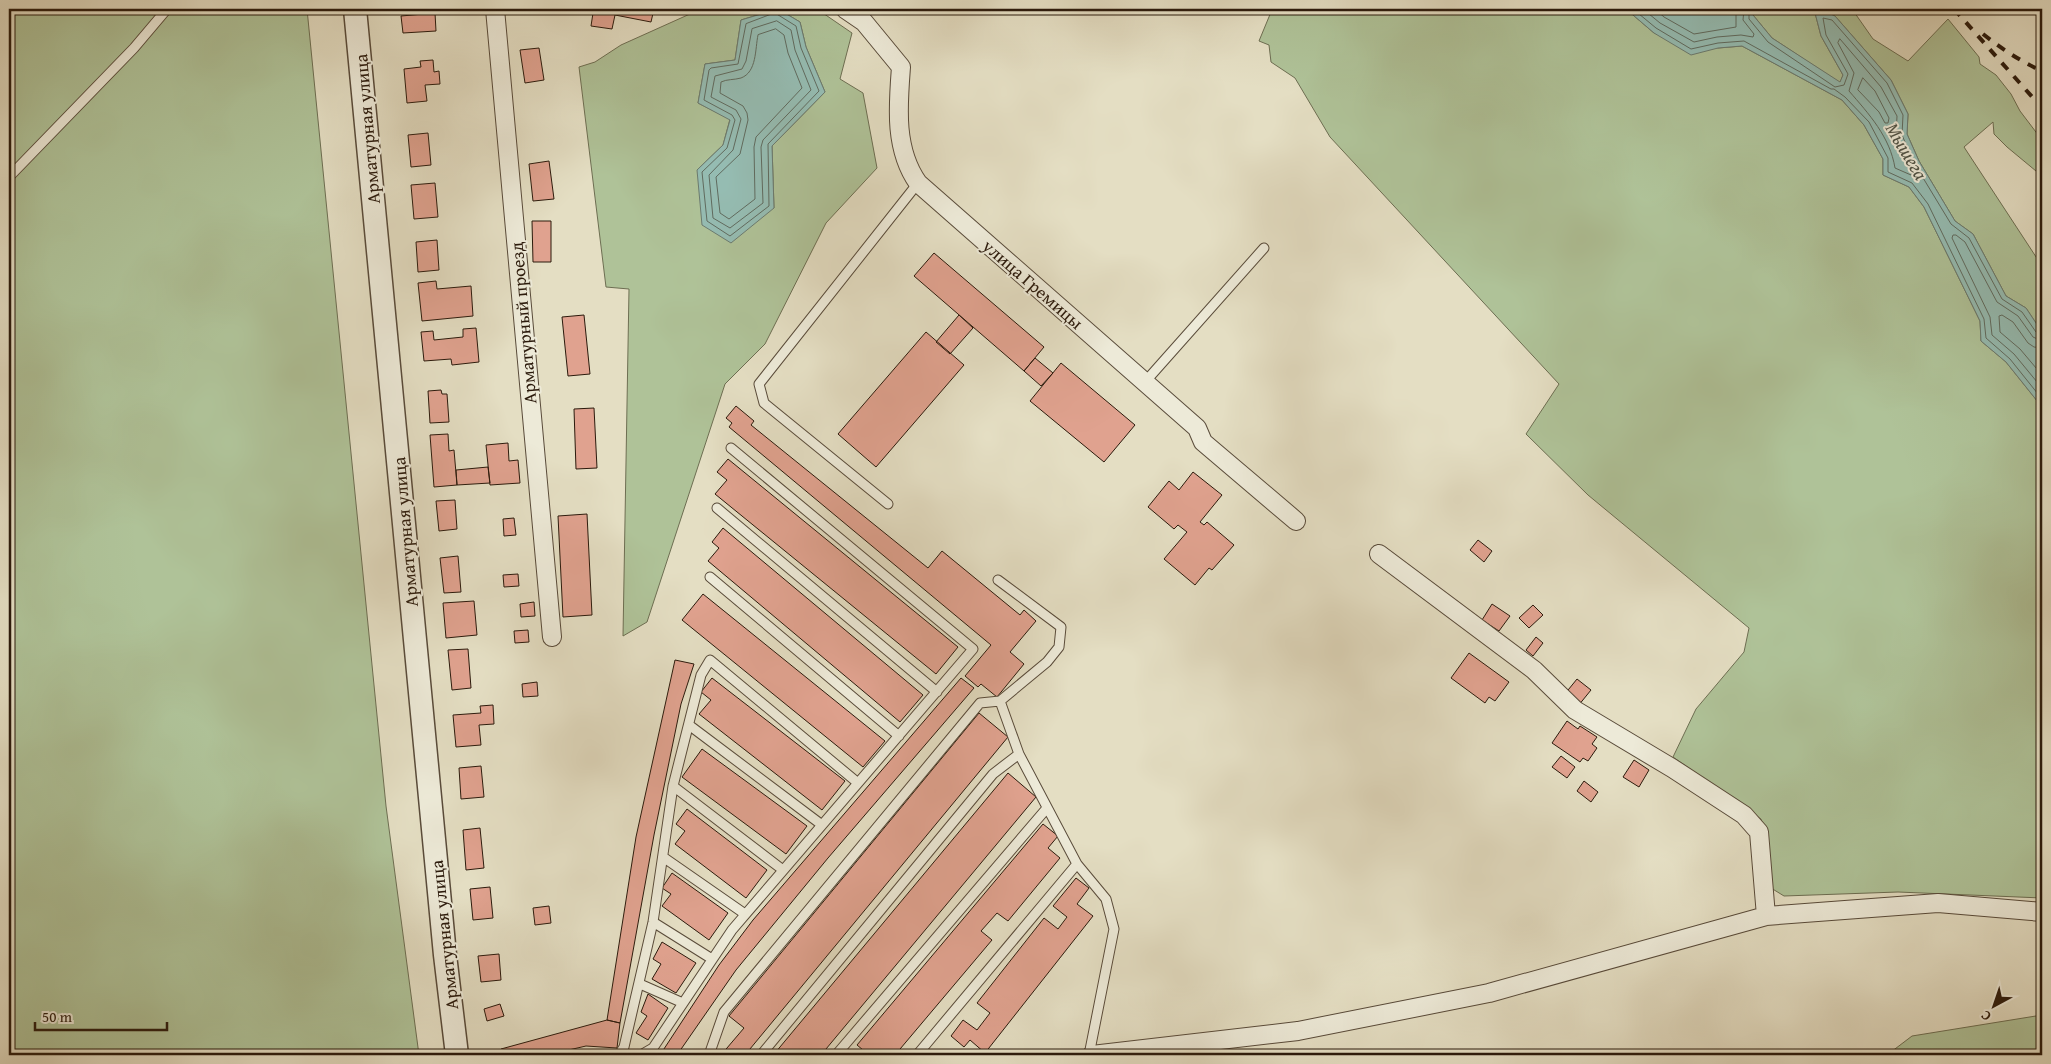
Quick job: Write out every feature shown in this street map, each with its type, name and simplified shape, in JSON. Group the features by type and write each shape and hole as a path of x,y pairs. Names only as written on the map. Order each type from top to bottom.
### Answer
{"street":[{"name":"Арматурная улица","path":"356,9 456,1055"},
{"name":"Арматурный проезд","path":"496,9 552,637"},
{"name":"улица Гремицы","path":"845,9 864,22 901,67 898,108 901,142 908,170 918,183 1197,428 1203,442 1296,521"},
{"path":"1379,554 1534,670 1575,710 1672,768 1744,815 1759,832 1766,916"},
{"path":"1090,1055 1298,1031 1489,993 1766,916 1938,903 2042,912"}],"lane":[{"path":"9,176 134,48 167,9"},
{"path":"888,504 764,403 759,384 918,183"},
{"path":"1145,382 1264,248"},
{"path":"641,1055 653,1048 712,959 745,914 973,650 731,448"},
{"path":"717,508 937,692"},
{"path":"710,577 899,736"},
{"path":"709,1055 724,1012 730,1004 980,703 1000,701 1047,662 1059,647 1061,627 998,580"},
{"path":"619,1055 624,1047 653,922 673,786 701,675 710,660 858,783"},
{"path":"1000,701 1019,754 1077,864 1106,899 1114,929 1090,1055"},
{"path":"689,725 822,825"},
{"path":"761,1055 993,774 1019,754"},
{"path":"673,786 783,870"},
{"path":"836,1055 1047,808"},
{"path":"663,856 745,914"},
{"path":"917,1055 1077,864"},
{"path":"653,922 712,959"},
{"path":"640,984 683,1003"}],"green space":[{"path":"9,9 307,9 386,806 419,1055 9,1055"},
{"path":"701,9 777,9 741,20 735,60 705,64 698,103 730,119 723,145 697,170 774,208 772,146 825,92 806,47 800,22 778,9 817,9 852,33 840,79 863,93 877,168 826,223 765,344 725,384 647,622 623,636 629,289 606,287 579,67 595,62 621,45"},
{"path":"1288,9 1626,9 1654,33 1718,48 1742,46 1842,100 1864,125 1883,159 1883,175 1909,187 1924,207 1980,321 1981,341 2006,362 2042,407 2042,898 1898,892 1784,896 1771,888 1768,852 1761,819 1673,757 1696,709 1744,652 1749,628 1588,495 1526,434 1559,384 1330,137 1295,78 1271,62 1269,45 1259,41 1271,12"},
{"path":"1760,9 1814,9 1821,36 1843,75 1840,83 1772,38 1753,15"},
{"path":"1820,9 1852,9 1873,39 1908,61 1948,19 1979,57 1980,64 1996,75 2011,94 2020,111 2042,140 2042,176 1994,134 1993,122 1964,147 2042,266 2042,332 2026,308 2006,296 1973,234 1955,221 1919,161 1907,134 1908,114 1891,80 1835,16"},
{"path":"2042,1015 2042,1055 1887,1055 1912,1036"}],"water":[{"path":"778,9 800,22 806,47 825,92 772,146 774,208 731,243 702,225 697,170 723,145 730,120 698,103 705,64 735,60 741,20"},
{"name":"Мышега","path":"1626,9 1760,9 1753,15 1772,38 1840,82 1843,75 1821,36 1814,9 1820,9 1835,16 1891,80 1908,114 1907,134 1919,161 1955,221 1973,234 2006,296 2026,308 2042,332 2042,407 2006,362 1981,341 1980,321 1924,207 1909,187 1883,175 1883,159 1864,125 1842,100 1742,46 1718,48 1691,55 1654,33"}],"building":[{"path":"581,9 654,9 651,22 615,15 612,29 591,26 593,13 581,11"},
{"path":"435,13 436,31 403,33 401,16"},
{"path":"539,48 544,80 525,83 520,50"},
{"path":"433,60 434,72 439,71 440,84 425,85 427,101 407,103 404,69 421,67 420,61"},
{"path":"428,133 431,165 411,167 408,135"},
{"path":"549,161 554,199 533,201 529,164"},
{"path":"435,183 438,217 414,219 411,185"},
{"path":"532,221 551,221 551,262 533,262"},
{"path":"437,240 439,270 418,272 416,242"},
{"path":"934,253 1044,347 1024,371 914,276"},
{"path":"436,281 437,289 471,286 473,316 422,321 418,283"},
{"path":"584,315 590,374 568,376 562,317"},
{"path":"959,315 973,328 950,354 936,342"},
{"path":"476,328 479,362 452,365 451,359 424,361 421,332 433,331 434,340 463,337 463,329"},
{"path":"926,332 964,365 876,467 838,434"},
{"path":"1035,358 1053,373 1041,386 1024,371"},
{"path":"1061,363 1135,425 1104,462 1030,401"},
{"path":"441,390 442,394 447,394 449,422 430,423 428,391"},
{"path":"736,406 754,421 751,425 928,568 942,551 1020,615 1024,610 1036,621 1010,652 1024,664 997,697 981,684 978,687 965,676 991,645 729,427 732,423 726,418"},
{"path":"594,408 597,468 576,469 574,409"},
{"path":"448,434 449,451 454,450 457,485 434,487 430,435"},
{"path":"508,443 509,461 518,460 520,483 490,485 486,445"},
{"path":"728,459 958,647 936,674 715,494 727,480 717,472"},
{"path":"488,467 490,483 457,485 456,470"},
{"path":"1193,472 1222,495 1200,522 1204,525 1207,522 1234,545 1212,570 1209,568 1195,585 1164,559 1187,532 1178,525 1174,529 1148,507 1169,481 1179,490"},
{"path":"455,500 457,529 439,531 436,501"},
{"path":"587,514 592,615 563,617 558,516"},
{"path":"514,518 516,535 504,536 503,519"},
{"path":"723,528 923,695 900,722 708,561 719,548 712,542"},
{"path":"1478,540 1492,551 1484,562 1470,550"},
{"path":"458,556 461,592 444,593 440,558"},
{"path":"518,574 519,586 504,587 503,575"},
{"path":"703,594 885,741 863,767 682,620"},
{"path":"474,601 477,635 446,638 443,603"},
{"path":"534,602 535,616 521,617 520,604"},
{"path":"1492,604 1510,616 1499,631 1482,620"},
{"path":"1533,605 1543,615 1529,628 1519,618"},
{"path":"528,630 529,642 515,643 514,631"},
{"path":"1536,637 1543,643 1533,656 1526,650"},
{"path":"468,649 471,688 452,690 448,650"},
{"path":"1469,653 1509,682 1495,701 1489,697 1485,703 1451,678"},
{"path":"675,660 694,664 681,704 654,835 620,1023 607,1020 636,837"},
{"path":"712,678 845,781 822,810 699,714 711,700 701,692"},
{"path":"961,678 974,688 828,858 736,970 677,1055 660,1055 719,965 753,920"},
{"path":"1577,679 1591,690 1578,706 1564,695"},
{"path":"537,682 538,696 523,697 522,684"},
{"path":"493,705 494,724 479,725 481,745 456,747 453,715 481,713 480,706"},
{"path":"979,713 1008,737 745,1055 721,1055 744,1028 729,1016"},
{"path":"1567,721 1578,729 1580,726 1597,737 1592,744 1597,748 1588,761 1583,758 1580,762 1552,743"},
{"path":"702,749 807,826 786,854 682,777"},
{"path":"1561,756 1575,767 1567,778 1552,767"},
{"path":"1634,760 1649,770 1639,787 1623,777"},
{"path":"481,766 484,797 461,799 459,768"},
{"path":"1008,773 1036,797 821,1055 778,1055 775,1053"},
{"path":"1584,781 1598,792 1591,802 1577,791"},
{"path":"687,809 767,870 746,898 675,844 685,831 676,824"},
{"path":"1043,824 1058,836 1048,848 1060,858 1008,921 997,913 981,931 992,940 895,1055 869,1055 857,1045"},
{"path":"480,828 484,868 466,870 463,830"},
{"path":"672,873 728,913 709,940 662,906 671,894 662,888"},
{"path":"1076,878 1089,888 1077,904 1093,916 985,1053 970,1040 964,1047 951,1036 963,1020 977,1030 990,1013 977,1003 1044,918 1058,929 1067,917 1053,906"},
{"path":"490,887 493,918 473,920 470,889"},
{"path":"549,906 551,923 535,925 533,908"},
{"path":"662,942 696,963 676,993 652,979 661,964 653,959"},
{"path":"499,954 501,980 481,982 478,956"},
{"path":"648,994 668,1008 648,1040 636,1033 647,1016 641,1012"},
{"path":"500,1004 504,1016 487,1021 484,1009"},
{"path":"607,1020 620,1023 617,1048 586,1046 547,1055 503,1055 501,1049"}],"railway":[{"path":"1954,9 2042,108"},
{"path":"1983,34 2011,54 2042,71"}]}
